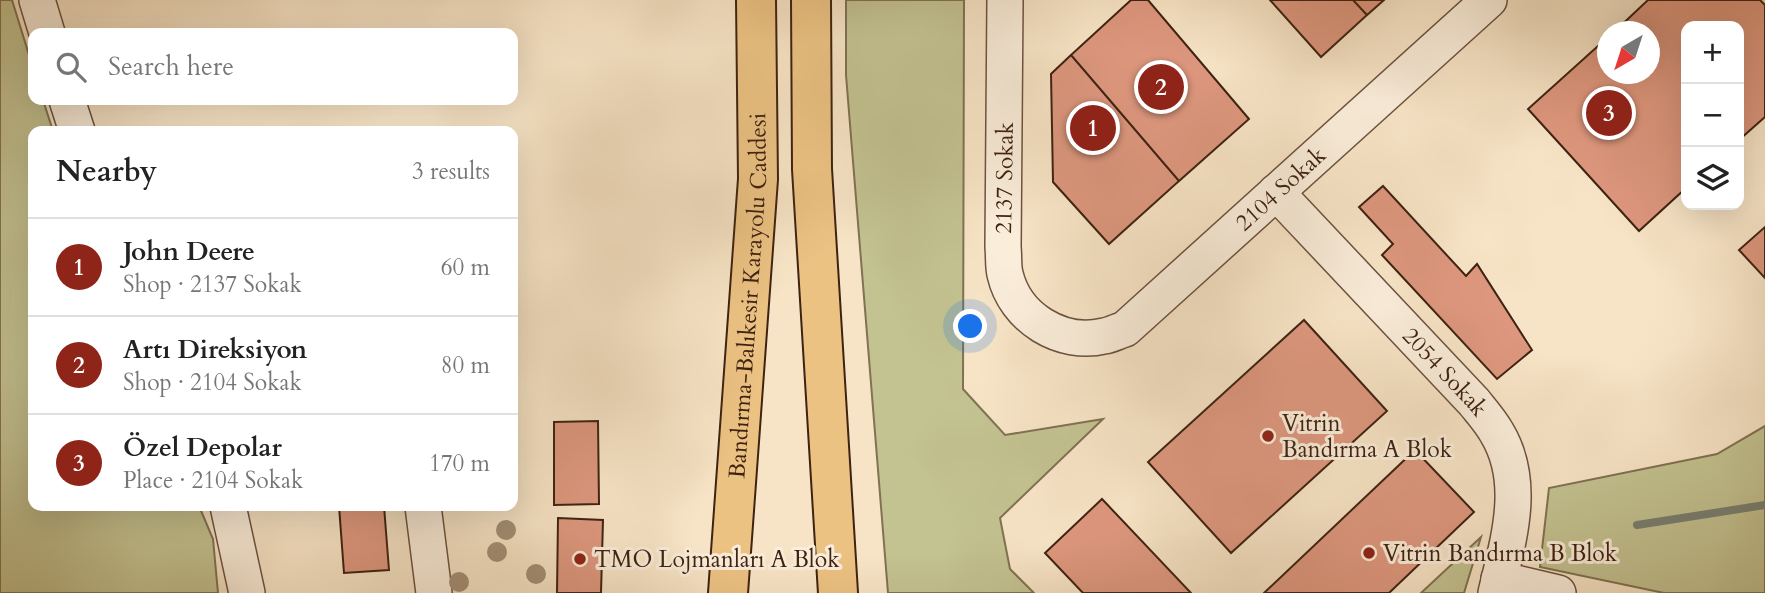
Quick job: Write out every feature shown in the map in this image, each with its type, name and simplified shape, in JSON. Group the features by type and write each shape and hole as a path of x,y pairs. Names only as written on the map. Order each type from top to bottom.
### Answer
{"highway":[{"name":"Bandırma-Balıkesir Karayolu Caddesi","path":"727,593 758,179 756,0"},
{"path":"811,0 812,169 838,593"}],"street":[{"path":"37,0 45,28"},
{"name":"2137 Sokak","path":"1005,0 1005,274 1015,298 1032,318 1057,333"},
{"name":"2104 Sokak","path":"1057,333 1085,338 1105,336 1125,329 1489,0"},
{"path":"69,105 75,126"},
{"name":"2054 Sokak","path":"1276,192 1474,402 1498,433 1510,464 1514,505 1497,586"},
{"path":"229,511 247,593"},
{"path":"424,511 434,593"},
{"path":"1497,586 1559,593"}],"shaded area":[{"path":"0,0 12,0 28,52 28,105 45,105 51,126 28,126 28,511 201,511 213,539 218,593 0,593"},
{"path":"846,0 964,0 963,389 1005,435 1103,419 1000,518 1010,569 1034,593 888,593 846,75"},
{"path":"1765,426 1765,593 1664,593 1540,567 1549,488 1717,454"},
{"path":"1481,537 1464,593 1421,593"}],"building":[{"path":"1131,0 1148,0 1249,119 1179,181 1071,55"},
{"path":"1270,0 1353,0 1367,15 1321,57"},
{"path":"1353,0 1384,0 1367,15"},
{"path":"1648,0 1760,0 1765,5 1765,117 1744,136 1744,21 1681,21 1681,193 1639,231 1528,109 1597,47 1597,84 1660,84 1660,21 1626,21"},
{"path":"1071,55 1179,181 1109,244 1053,182 1051,74"},
{"path":"1383,186 1466,276 1477,264 1532,350 1497,379 1382,255 1393,244 1359,207"},
{"path":"1765,227 1765,278 1739,250"},
{"name":"Vitrin Bandırma A Blok","path":"1304,320 1387,411 1231,553 1148,462"},
{"path":"598,421 599,504 554,505 554,422"},
{"name":"Vitrin Bandırma B Blok","path":"1415,450 1474,512 1389,593 1264,593"},
{"path":"1102,499 1191,593 1083,593 1045,553"},
{"path":"339,511 384,511 389,570 344,573"},
{"name":"TMO Lojmanları A Blok","path":"558,518 603,520 601,593 557,593"}],"waterway":[{"path":"1637,525 1765,505"}],"place":[{"name":"Artı Direksiyon","path":"1161,87"},
{"name":"Özel Depolar","path":"1609,113"},
{"name":"John Deere","path":"1093,128"},
{"name":"Vitrin Bandırma A Blok","path":"1268,436"},
{"name":"Vitrin Bandırma B Blok","path":"1369,553"},
{"name":"TMO Lojmanları A Blok","path":"580,559"}]}
